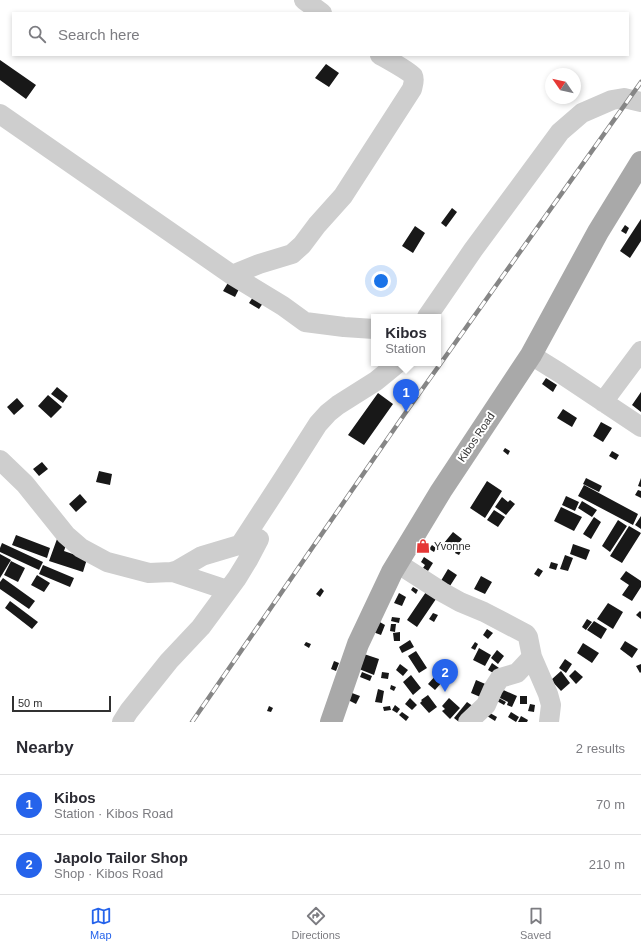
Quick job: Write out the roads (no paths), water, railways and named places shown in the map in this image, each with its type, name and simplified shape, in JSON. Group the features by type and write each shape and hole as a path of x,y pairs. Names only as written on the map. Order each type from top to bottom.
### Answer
{"main road":[{"name":"Kibos Road","path":"331,722 358,644 397,563 440,491 531,355 598,232 641,162"}],"street":[{"path":"304,0 321,12"},
{"path":"232,275 259,264 292,254 302,245 317,225 343,196 414,84 414,80 410,74 382,56"},
{"path":"429,314 473,250 560,132 582,113 612,100 624,98 641,102"},
{"path":"0,114 232,275 283,306 305,322 371,329"},
{"path":"603,402 641,351"},
{"path":"531,355 641,427"},
{"path":"240,545 284,479 318,424 338,405 376,381 394,366"},
{"path":"0,460 25,484 66,535 81,548 107,562 149,573 173,572 227,590"},
{"path":"122,722 169,661 201,627 248,560 259,539 202,556 173,572"},
{"path":"397,563 460,602 489,614 526,634 532,657 548,694 551,705 549,722"},
{"path":"468,722 486,705 500,678 517,673 532,657"}],"railway":[{"path":"441,363 641,82"},
{"path":"192,722 439,366"}],"place":[{"name":"Kibos","path":"406,412"},
{"name":"Yvonne","path":"423,546"},
{"name":"Japolo Tailor Shop","path":"445,692"}]}
